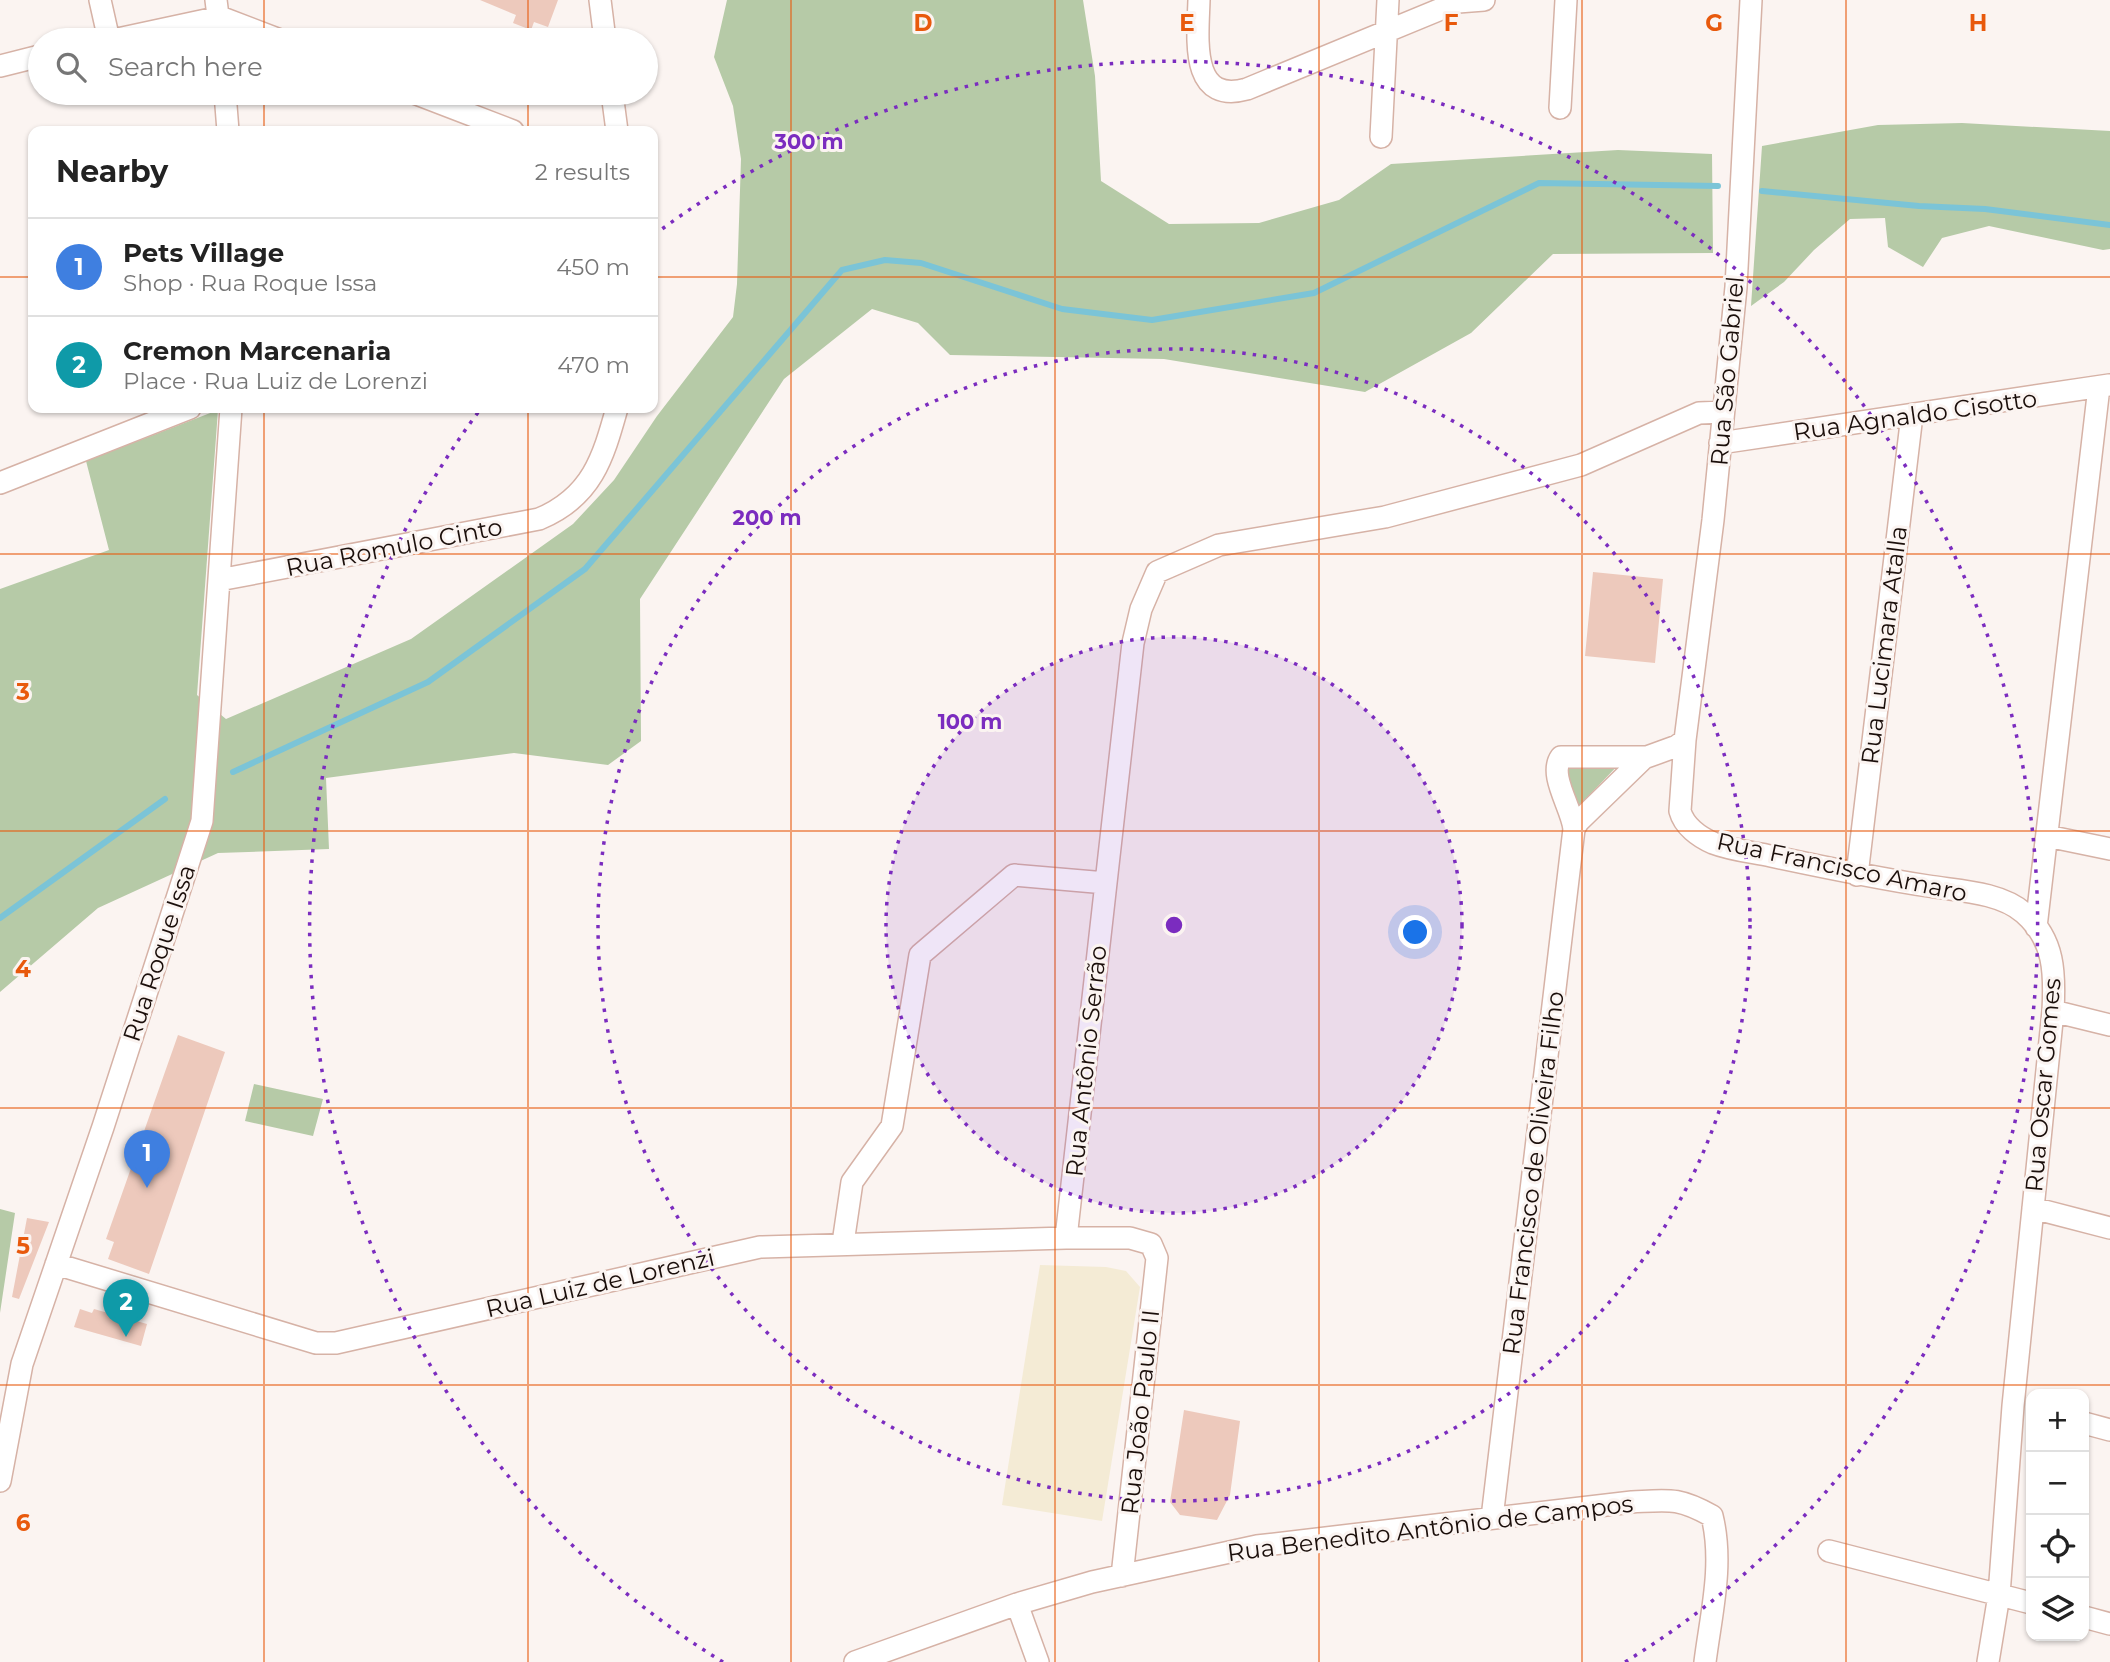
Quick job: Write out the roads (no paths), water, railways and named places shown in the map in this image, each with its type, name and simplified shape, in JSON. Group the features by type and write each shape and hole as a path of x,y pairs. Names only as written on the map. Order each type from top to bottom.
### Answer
{"street":[{"path":"100,0 108,28"},
{"path":"600,0 604,28"},
{"path":"1199,0 1198,45 1202,71 1209,83 1226,93 1247,89 1458,2 1484,0"},
{"path":"1381,137 1388,0"},
{"path":"1560,108 1566,0"},
{"name":"Rua São Gabriel","path":"1685,740 1720,443 1735,287 1751,0"},
{"path":"151,28 218,8 257,28"},
{"path":"218,8 220,28"},
{"path":"0,65 28,59"},
{"path":"226,105 228,126"},
{"path":"445,105 500,126"},
{"path":"614,105 616,126"},
{"path":"2036,927 2104,386"},
{"name":"Rua Agnaldo Cisotto","path":"1720,443 2104,386"},
{"name":"Rua Antônio Serrão","path":"1066,1238 1133,643 1141,609 1157,572 1219,545 1385,517 1581,465 1699,412 1723,412"},
{"path":"0,483 177,413"},
{"name":"Rua Roque Issa","path":"0,1481 22,1364 202,821 230,413"},
{"name":"Rua Romulo Cinto","path":"219,580 539,519 566,505 578,494 599,463 615,413"},
{"name":"Rua Lucimara Atalla","path":"1857,875 1912,415"},
{"name":"Rua Francisco Amaro","path":"1685,740 1680,806 1682,817 1690,828 1713,843 1857,875 1991,897 2017,907 2036,927"},
{"name":"Rua Francisco de Oliveira Filho","path":"1574,829 1558,778 1557,765 1561,757 1646,757 1677,746 1685,740"},
{"name":"Rua Francisco de Oliveira Filho","path":"1492,1518 1574,829 1578,822 1646,757"},
{"path":"2047,836 2110,849"},
{"path":"843,1243 852,1182 892,1126 920,955 1014,875 1106,883"},
{"name":"Rua Oscar Gomes","path":"1988,1662 2022,1408 2033,1208 2053,1011 2055,978 2052,958 2036,927"},
{"path":"2053,1011 2110,1026"},
{"path":"2033,1208 2110,1228"},
{"name":"Rua Luiz de Lorenzi","path":"56,1264 316,1343 336,1343 760,1247 1130,1238 1151,1244 1154,1249"},
{"name":"Rua João Paulo II","path":"1122,1576 1157,1258 1154,1249"},
{"path":"2089,1424 2110,1430"},
{"name":"Rua Benedito Antônio de Campos","path":"855,1662 1017,1604 1122,1576 1257,1546 1632,1502 1672,1500 1686,1502 1712,1516 1716,1533 1718,1555 1705,1662"},
{"path":"1829,1551 2026,1602"},
{"path":"1017,1604 1038,1662"},
{"path":"2089,1618 2110,1623"}],"waterway":[{"path":"233,772 428,682 585,569 842,270 885,260 921,263 1062,309 1152,320 1314,293 1539,183 1718,186"},
{"path":"1762,191 1919,206 1985,209 2110,225"},
{"path":"0,918 165,799"}],"place":[{"name":"Pets Village","path":"147,1188"},
{"name":"Cremon Marcenaria","path":"126,1337"}]}
